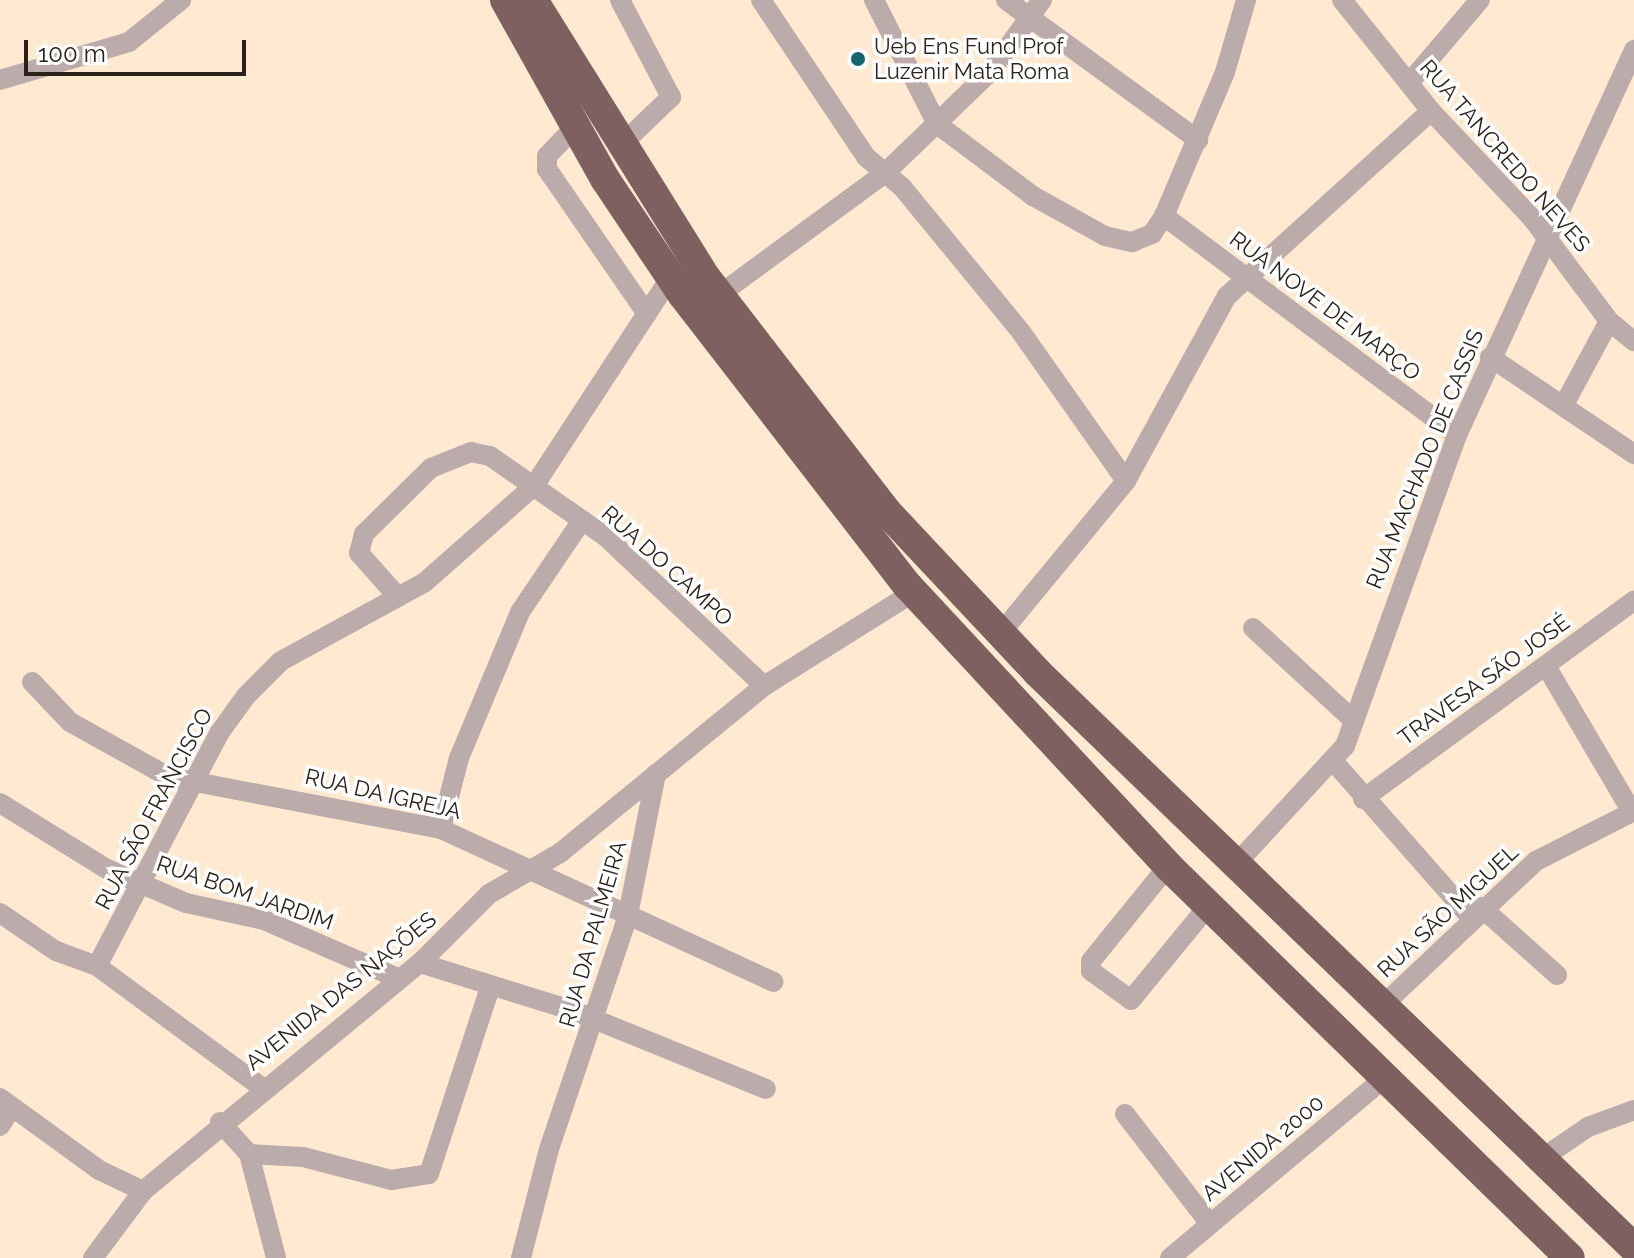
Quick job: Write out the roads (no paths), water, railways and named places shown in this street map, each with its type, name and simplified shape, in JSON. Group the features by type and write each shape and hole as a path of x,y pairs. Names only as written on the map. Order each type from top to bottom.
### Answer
{"highway":[{"path":"505,0 575,127 671,277 914,592 1168,866 1388,1075 1570,1258"},
{"path":"533,0 620,146 719,295 819,430 1000,634 1235,865 1634,1248"}],"street":[{"path":"0,80 129,42 181,0"},
{"path":"620,0 671,97 620,146"},
{"path":"761,0 884,174 1021,332 1126,481"},
{"path":"874,0 937,124 992,171 1105,236 1139,240 1164,216 1198,140 1246,0"},
{"path":"1006,0 1198,140"},
{"path":"719,295 884,174 937,124 1031,20 1042,0"},
{"name":"RUA TANCREDO NEVES","path":"1342,0 1431,111 1547,236 1609,321 1634,341"},
{"path":"1409,83 1480,0"},
{"name":"RUA MACHADO DE CASSIS","path":"1235,865 1334,762 1354,721 1457,435 1490,357 1634,50"},
{"path":"1000,634 1126,481 1218,307 1431,111"},
{"path":"575,127 547,156 547,169 647,314"},
{"name":"RUA NOVE DE MARÇO","path":"1164,216 1457,435"},
{"path":"534,486 671,277"},
{"path":"1566,401 1609,321"},
{"path":"1490,357 1566,401 1634,454"},
{"name":"RUA DO CAMPO","path":"398,597 358,545 418,477 471,452 498,460 582,520 764,686"},
{"name":"RUA SÃO FRANCISCO","path":"97,966 220,732 262,677 425,582 534,486"},
{"path":"441,829 468,734 520,612 582,520"},
{"name":"AVENIDA DAS NAÇÕES","path":"93,1258 143,1191 261,1087 395,977 420,963 489,894 529,868 560,853 764,686 914,592"},
{"name":"TRAVESA SÃO JOSÉ","path":"1363,799 1634,601"},
{"path":"1253,628 1354,721"},
{"path":"1546,666 1633,812"},
{"name":"RUA DA IGREJA","path":"32,682 70,722 155,771 194,784 441,829 774,982"},
{"path":"1334,762 1363,799 1476,912 1557,975"},
{"name":"RUA DA PALMEIRA","path":"521,1258 549,1149 597,1020 628,915 656,774"},
{"name":"RUA BOM JARDIM","path":"0,803 42,834 186,903 264,920 395,977"},
{"name":"RUA SÃO MIGUEL","path":"1382,1006 1476,912 1536,861 1633,812"},
{"path":"1168,866 1091,961 1091,971 1131,1000 1209,905"},
{"path":"0,913 56,951 97,966 261,1087"},
{"path":"420,963 489,990 597,1020 766,1089"},
{"path":"249,1154 303,1157 391,1180 429,1174 489,990"},
{"name":"AVENIDA 2000","path":"1170,1258 1388,1075"},
{"path":"0,1126 6,1102 99,1170 143,1191"},
{"path":"1541,1159 1588,1127 1634,1110"},
{"path":"1125,1114 1210,1224"},
{"path":"220,1122 249,1154 276,1258"}],"place":[{"name":"Ueb Ens Fund Prof Luzenir Mata Roma","path":"858,59"}]}
